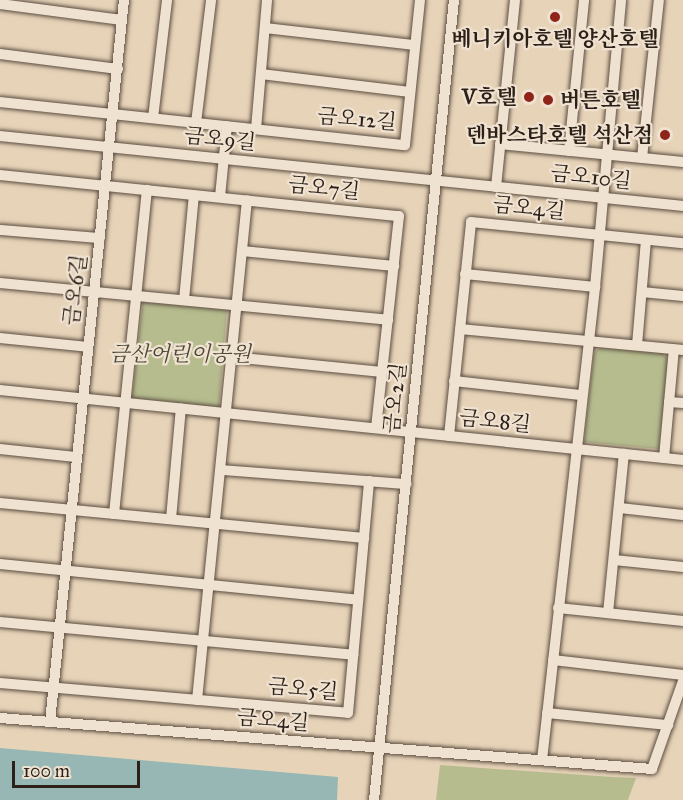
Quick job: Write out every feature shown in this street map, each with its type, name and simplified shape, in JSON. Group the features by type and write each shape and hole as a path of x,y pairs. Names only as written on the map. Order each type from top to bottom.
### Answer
{"street":[{"path":"114,114 124,0"},
{"path":"153,118 166,0"},
{"path":"196,123 211,0"},
{"path":"256,129 267,0"},
{"name":"금오12길","path":"0,102 405,145 420,0"},
{"name":"금오2길","path":"374,800 454,0"},
{"path":"496,187 515,0"},
{"name":"금오10길","path":"569,151 584,0"},
{"path":"542,760 586,340 595,287 621,0"},
{"name":"금오10길","path":"642,158 659,0"},
{"path":"0,4 122,20"},
{"path":"265,27 415,45"},
{"path":"0,54 118,69"},
{"name":"금오12길","path":"261,74 410,92"},
{"name":"금오6길","path":"82,398 114,114"},
{"path":"220,197 227,126"},
{"name":"금오9길","path":"0,136 436,181"},
{"name":"금오10길","path":"500,144 683,162"},
{"name":"금오7길","path":"0,175 399,216 376,428"},
{"name":"금오10길","path":"436,181 683,206"},
{"path":"114,514 147,190"},
{"path":"184,300 194,195"},
{"path":"197,700 222,470 247,200"},
{"name":"금오4길","path":"449,436 471,222 683,243"},
{"path":"0,230 100,238"},
{"path":"637,345 646,240"},
{"path":"242,251 394,266"},
{"path":"465,274 595,287"},
{"path":"0,283 388,320"},
{"path":"642,292 683,296"},
{"path":"460,329 679,349 669,402 664,458"},
{"path":"0,338 88,347"},
{"path":"232,357 382,372"},
{"path":"454,381 580,395"},
{"path":"0,390 411,432"},
{"path":"50,722 82,398"},
{"path":"669,402 683,403"},
{"path":"171,519 181,408"},
{"name":"금오8길","path":"411,432 683,460"},
{"path":"0,449 76,457"},
{"path":"608,613 624,454"},
{"path":"222,470 406,484"},
{"name":"금오5길","path":"0,683 348,712 369,481"},
{"path":"0,503 364,538"},
{"path":"620,508 683,515"},
{"path":"614,560 683,567"},
{"path":"0,564 358,600"},
{"path":"558,608 683,621"},
{"name":"금오5길","path":"0,622 353,655"},
{"path":"553,660 683,675"},
{"name":"금오4길","path":"0,718 652,769 683,681"},
{"path":"547,713 668,725"}],"green space":[{"name":"금산어린이공원","path":"143,302 227,310 219,407 132,398"},
{"path":"600,348 663,353 668,360 659,449 584,442 594,352"},
{"path":"440,765 636,778 628,800 436,800"}],"water":[{"path":"0,748 338,777 337,800 0,800"}],"place":[{"name":"베니키아호텔 양산호텔","path":"555,17"},
{"name":"V호텔","path":"529,97"},
{"name":"버튼호텔","path":"548,100"},
{"name":"덴바스타호텔 석산점","path":"665,135"}]}
